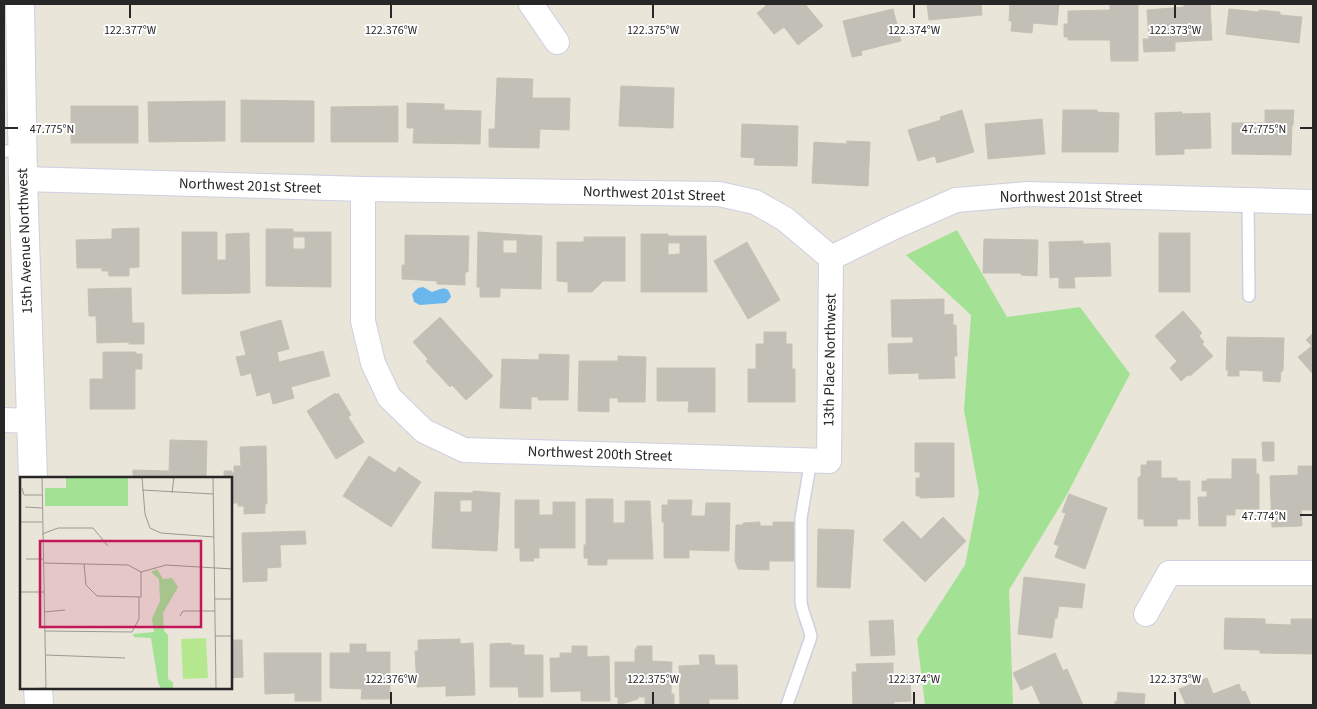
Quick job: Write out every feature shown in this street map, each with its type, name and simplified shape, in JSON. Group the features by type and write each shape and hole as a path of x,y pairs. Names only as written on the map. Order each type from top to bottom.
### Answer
{"street":[{"name":"15th Avenue Northwest","path":"20,4 13,151 23,179 33,477"},
{"path":"531,4 557,42"},
{"name":"Northwest 201st Street","path":"23,179 363,189 719,194 755,202 777,214 831,258 894,227 956,200 1028,194 1313,202"},
{"name":"Northwest 200th Street","path":"363,189 363,322 373,362 389,397 424,431 464,450 820,461"},
{"name":"13th Place Northwest","path":"820,461 831,258"},
{"path":"4,420 32,421"},
{"path":"1146,614 1169,573 1313,573"},
{"path":"38,689 39,705"}],"lane":[{"path":"1248,201 1249,296"},
{"path":"788,705 811,637 810,627 801,602 801,518 820,461"}],"green space":[{"path":"957,230 1007,317 1080,307 1130,374 1065,498 1009,590 1013,705 925,705 917,639 965,565 979,493 964,410 971,315 906,255"}],"water":[{"path":"423,287 432,292 444,288 448,290 451,297 446,303 420,305 414,302 412,294 418,288"}],"building":[{"path":"765,4 805,4 823,26 798,45 784,27 774,34 757,13 766,6"},
{"path":"927,4 981,4 982,15 929,20"},
{"path":"1010,4 1059,4 1057,25 1033,23 1032,33 1011,31 1012,21 1009,21"},
{"path":"1110,4 1138,4 1138,61 1111,61 1110,40 1068,40 1068,37 1064,37 1064,24 1068,24 1068,11 1110,10"},
{"path":"1184,4 1210,4 1212,40 1175,42 1175,51 1144,52 1143,39 1149,39 1147,10 1184,7"},
{"path":"893,9 901,41 861,51 862,55 852,57 843,21"},
{"path":"1229,9 1280,12 1280,15 1302,17 1299,43 1226,34"},
{"path":"497,78 533,79 532,98 570,98 569,130 540,129 539,148 489,147 489,129 495,129"},
{"path":"621,86 674,88 673,128 619,126"},
{"path":"241,100 314,101 314,142 241,142"},
{"path":"225,101 225,141 149,142 148,102"},
{"path":"407,103 444,104 444,110 481,111 480,144 413,143 414,128 407,128"},
{"path":"71,106 138,106 138,143 71,143"},
{"path":"398,106 398,142 331,142 331,107"},
{"path":"962,110 974,152 937,163 935,156 918,161 908,130 941,120 940,117"},
{"path":"1063,110 1097,110 1097,112 1119,113 1118,152 1062,152"},
{"path":"1265,110 1294,110 1291,155 1232,154 1232,123 1265,123"},
{"path":"1182,112 1182,114 1210,113 1211,148 1184,149 1184,154 1156,155 1155,113"},
{"path":"1042,119 1045,154 988,159 985,124"},
{"path":"742,124 798,126 797,166 754,165 755,158 741,157"},
{"path":"847,141 870,142 868,186 812,183 814,142 847,144"},
{"path":"139,228 139,267 129,268 129,276 109,276 108,271 102,271 102,268 77,268 76,240 112,239 112,229"},
{"path":"266,229 293,229 293,232 331,232 331,287 266,286","holes":["293,237 305,237 305,249 293,249"]},
{"path":"182,232 217,232 217,260 226,260 226,234 249,233 250,293 182,294"},
{"path":"478,232 542,236 541,289 500,288 500,297 480,297 480,287 477,287","holes":["503,240 517,240 517,253 503,253"]},
{"path":"1159,233 1190,233 1190,292 1159,292"},
{"path":"641,234 706,236 707,292 641,292","holes":["668,243 680,243 680,254 668,255"]},
{"path":"405,235 469,236 468,272 465,272 465,285 437,284 437,281 402,279 402,265 405,265"},
{"path":"584,237 625,237 625,281 603,281 592,292 568,292 568,282 557,281 557,242 584,242"},
{"path":"984,239 1038,240 1037,276 1021,275 1021,273 983,273"},
{"path":"1083,241 1083,244 1110,243 1111,276 1074,277 1075,288 1059,288 1059,277 1050,278 1049,242"},
{"path":"747,242 780,300 748,319 714,261"},
{"path":"131,288 132,323 144,323 144,344 129,344 129,342 97,343 96,316 89,316 88,289"},
{"path":"944,299 944,315 953,314 953,325 956,325 957,356 954,356 955,378 919,379 919,373 889,374 888,344 913,343 913,337 892,337 891,300"},
{"path":"1183,311 1202,333 1199,336 1204,342 1202,344 1213,356 1190,376 1188,375 1181,381 1170,368 1177,361 1155,336"},
{"path":"440,317 493,376 466,400 452,385 450,387 426,361 428,359 413,342"},
{"path":"281,320 289,349 277,352 279,362 323,351 330,376 291,387 294,398 273,404 270,392 257,396 251,373 241,376 236,357 246,355 240,332"},
{"path":"764,332 786,332 786,344 792,344 792,369 795,369 795,402 748,402 748,369 756,369 756,344 764,344"},
{"path":"1313,333 1313,374 1298,357 1312,346 1306,340"},
{"path":"1227,337 1284,338 1283,371 1281,371 1280,382 1263,381 1263,371 1239,370 1239,376 1228,376 1228,370 1226,370"},
{"path":"103,352 136,352 136,354 142,354 142,369 135,369 135,409 90,409 90,379 103,379"},
{"path":"539,354 569,355 568,400 538,400 538,397 531,397 531,409 500,408 502,359 539,360"},
{"path":"618,356 646,357 645,402 618,402 618,398 609,398 609,412 578,411 579,361 618,361"},
{"path":"657,368 715,368 715,412 688,412 689,401 657,401"},
{"path":"335,393 336,395 338,393 351,415 348,417 364,442 336,459 307,411"},
{"path":"170,440 207,441 206,477 133,477 133,470 169,471"},
{"path":"1262,442 1274,442 1274,461 1263,461"},
{"path":"915,443 954,443 954,497 920,498 920,496 916,496 916,478 920,478 920,472 915,472"},
{"path":"266,446 267,504 265,504 265,513 244,514 244,506 232,503 232,477 224,477 224,471 232,471 234,473 234,466 241,466 240,447"},
{"path":"369,456 395,473 399,467 421,482 391,527 343,496"},
{"path":"1232,459 1256,459 1256,474 1259,474 1259,509 1235,509 1235,515 1226,515 1226,526 1199,526 1198,497 1207,497 1207,491 1202,491 1202,481 1207,481 1207,479 1232,479"},
{"path":"1147,461 1161,461 1161,478 1177,478 1177,481 1190,481 1190,519 1177,519 1177,526 1144,526 1144,519 1138,519 1138,478 1141,476 1141,465 1147,465"},
{"path":"1298,466 1313,466 1313,510 1301,510 1302,526 1272,527 1270,476 1298,475"},
{"path":"473,491 500,493 497,551 432,548 435,492 473,493","holes":["460,500 472,500 472,512 460,512"]},
{"path":"1069,494 1107,508 1085,569 1055,557 1059,546 1054,544 1066,513 1062,512"},
{"path":"586,499 613,499 613,523 625,523 625,501 650,501 653,559 607,559 607,565 588,565 588,558 584,558 584,545 586,545"},
{"path":"515,500 539,500 539,515 553,515 553,502 575,502 575,548 539,548 539,558 533,558 534,561 520,561 520,548 515,548"},
{"path":"668,500 692,500 691,516 705,516 706,503 730,503 729,551 689,550 689,558 664,558 662,505 668,505"},
{"path":"943,517 966,541 925,582 883,540 903,521 921,539"},
{"path":"760,522 760,526 773,526 773,522 796,522 795,561 769,561 769,570 738,569 735,561 736,525"},
{"path":"818,529 854,530 850,588 817,587"},
{"path":"305,531 306,544 280,545 281,567 267,568 267,581 243,582 242,533"},
{"path":"1024,577 1085,584 1082,608 1059,606 1052,638 1018,634"},
{"path":"1225,618 1265,619 1265,624 1291,625 1291,619 1313,619 1313,654 1260,653 1260,650 1224,649"},
{"path":"893,620 895,655 871,656 869,621"},
{"path":"460,639 460,644 473,643 475,695 446,696 446,686 417,687 415,651 418,651 418,640"},
{"path":"232,640 242,640 243,677 232,678"},
{"path":"511,643 511,645 524,645 524,655 543,655 543,697 519,697 518,687 490,687 490,644"},
{"path":"350,644 366,644 366,652 390,652 390,699 361,699 362,689 330,688 330,653 350,653"},
{"path":"572,646 587,646 587,657 609,656 610,701 581,701 581,691 551,692 550,658 560,658 560,653 572,653"},
{"path":"637,646 652,646 652,661 672,662 671,694 674,694 674,705 645,705 645,697 638,697 638,699 618,705 618,697 615,697 615,662 635,662 635,649 637,649"},
{"path":"264,653 321,653 321,701 295,701 295,693 265,694"},
{"path":"1055,653 1063,671 1067,669 1083,705 1041,705 1032,685 1021,690 1013,673"},
{"path":"699,655 714,655 715,665 737,665 738,699 709,699 709,705 680,705 679,666 700,665"},
{"path":"893,663 893,675 910,675 911,701 894,702 894,705 853,705 852,672 857,672 856,664"},
{"path":"1207,678 1213,694 1239,684 1242,692 1245,691 1251,705 1186,705 1179,689"},
{"path":"1118,692 1145,694 1144,705 1115,705"}]}
